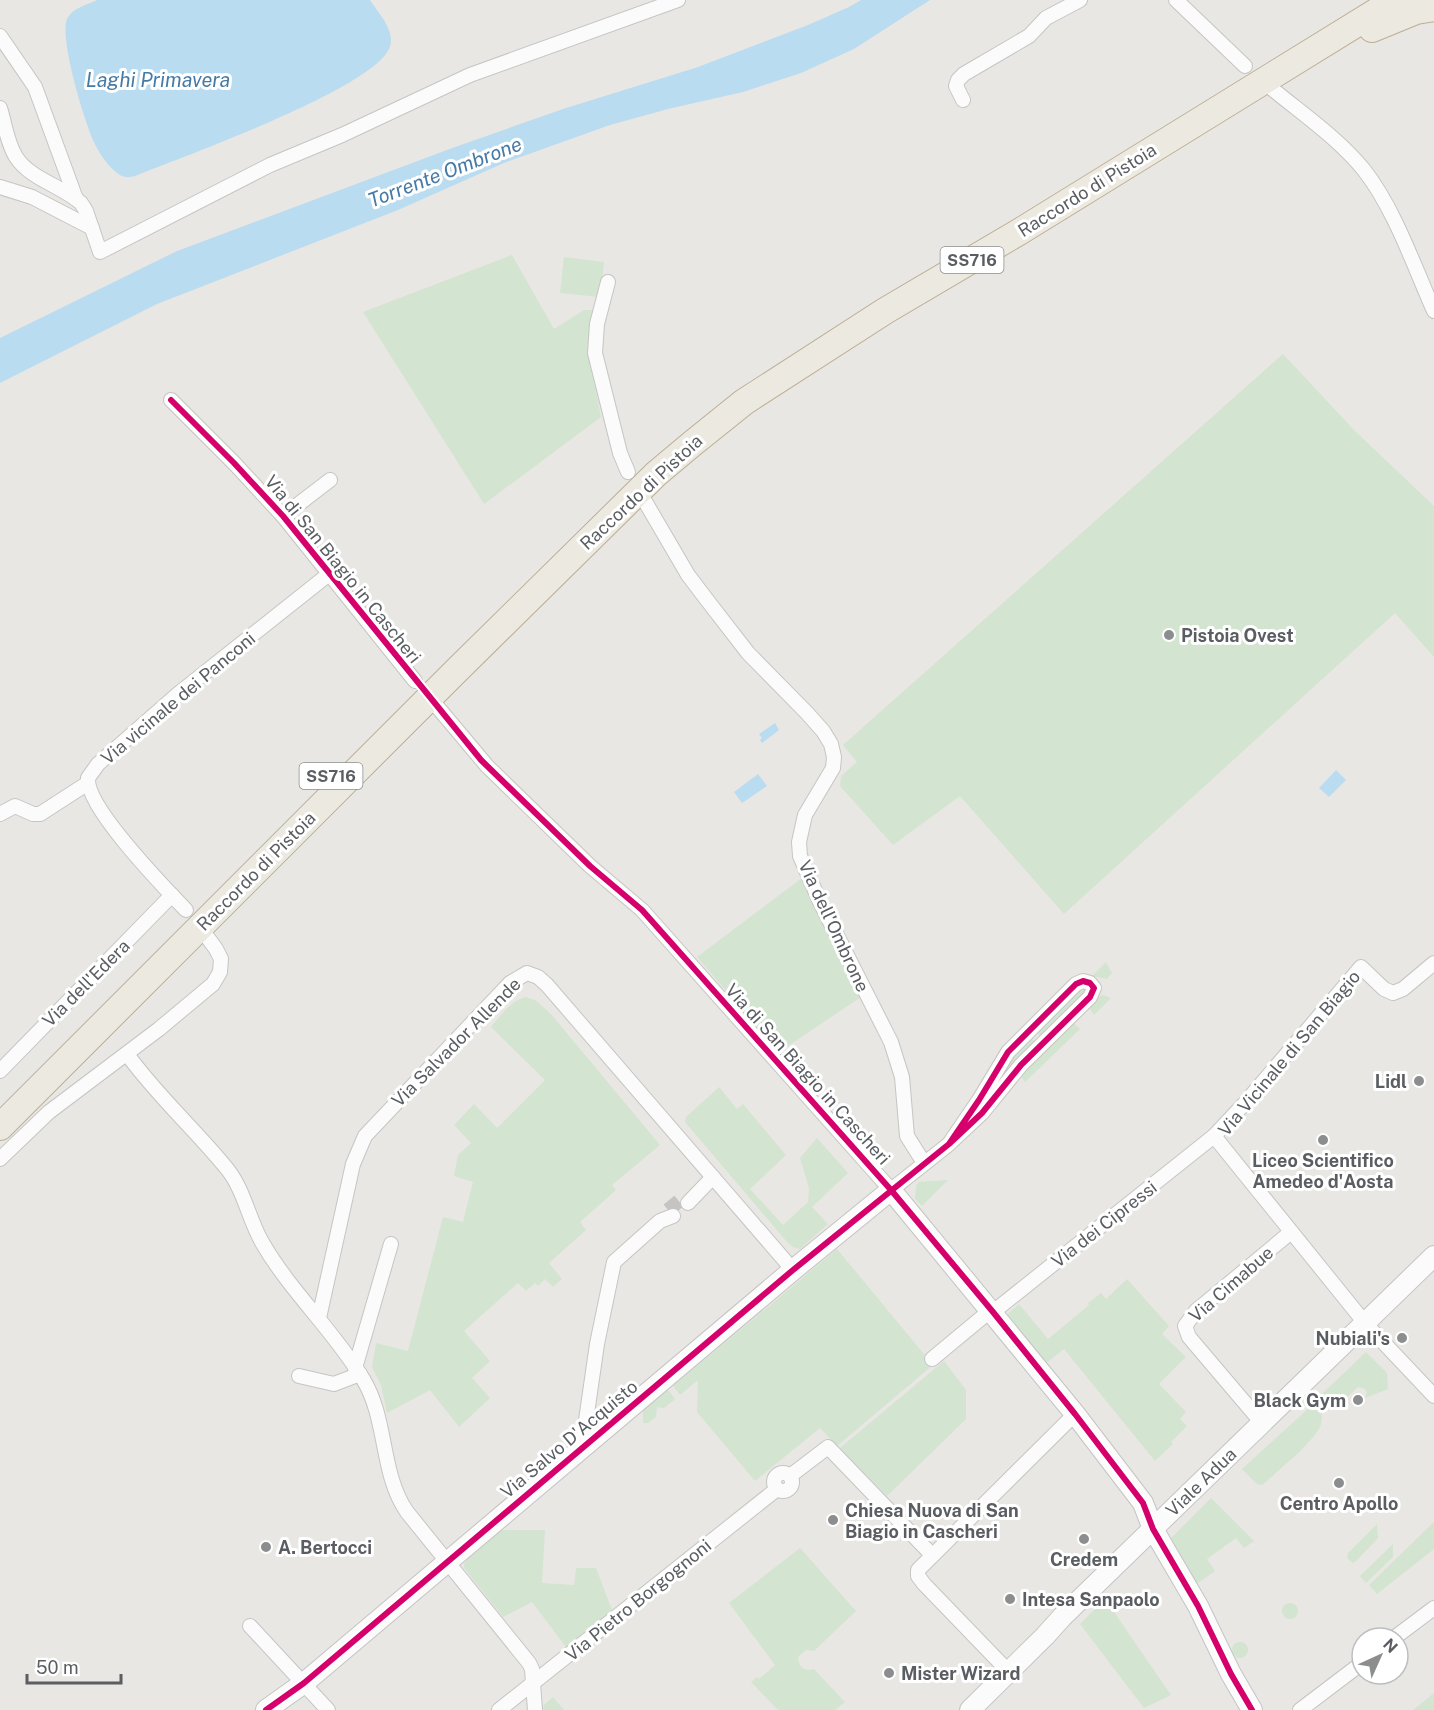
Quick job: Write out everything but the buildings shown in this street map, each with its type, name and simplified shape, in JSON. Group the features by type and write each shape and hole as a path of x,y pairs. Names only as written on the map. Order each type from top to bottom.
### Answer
{"highway":[{"name":"Raccordo di Pistoia","path":"0,1109 250,856 639,470 710,411 738,390 878,299 1369,0"},
{"name":"Raccordo di Pistoia","path":"0,1127 446,681 656,474 693,443 744,402 885,311 1019,232 1395,0"},
{"path":"1298,60 1320,56 1398,18 1416,11 1434,8"}],"street":[{"path":"0,108 13,152 21,163 76,199 84,207 100,252 270,165 342,135 470,75 678,0"},
{"path":"963,100 956,86 960,76 1029,36 1046,18 1080,0"},
{"path":"1175,0 1245,66"},
{"path":"0,36 35,87 76,199"},
{"path":"1270,87 1338,144 1372,181 1387,208 1434,311"},
{"path":"0,187 32,197 92,228"},
{"path":"608,282 597,324 596,353 620,453 628,472"},
{"name":"Via di San Biagio in Cascheri","path":"171,400 234,462 283,516 415,681"},
{"path":"283,516 330,480"},
{"name":"Via dell'Ombrone","path":"643,498 688,575 707,600 748,653 815,722 831,744 834,757 833,768 805,816 799,842 800,856 820,902 891,1042 902,1077 907,1136 924,1163"},
{"name":"Via vicinale dei Panconi","path":"186,910 125,842 94,798 88,783 90,774 98,764 155,714 329,574"},
{"name":"Via di San Biagio in Cascheri","path":"435,704 487,766 590,866 642,910 891,1190 1076,1414 1143,1503 1153,1529 1198,1606 1252,1710"},
{"path":"0,814 15,806 33,814 40,814 88,783"},
{"name":"Via dell'Edera","path":"0,1071 172,895"},
{"path":"0,1159 49,1112 127,1054 217,980 221,959 205,934"},
{"name":"Via Vicinale di San Biagio","path":"1434,963 1403,989 1393,993 1387,992 1361,967 1245,1104 1214,1136 1365,1323 1434,1396"},
{"name":"Via Salvador Allende","path":"319,1318 352,1164 359,1146 380,1119 510,983 522,975 532,974 547,985 709,1181 793,1270"},
{"path":"891,1190 949,1143 986,1110 1017,1069 1090,997 1093,990 1091,984 1084,981 1078,982 1004,1057 979,1100 949,1143"},
{"path":"1028,1031 1041,1044"},
{"path":"127,1054 151,1085 227,1170 239,1189 262,1243 358,1371 371,1395 396,1495 407,1512 529,1663 534,1683 535,1710"},
{"name":"Via dei Cipressi","path":"992,1311 1214,1136"},
{"path":"686,1200 709,1181"},
{"name":"Via Salvo D'Acquisto","path":"266,1710 304,1683 891,1190"},
{"path":"582,1448 597,1344 614,1262 668,1215"},
{"name":"Via Cimabue","path":"1262,1423 1189,1337 1185,1326 1196,1311 1292,1232"},
{"path":"299,1376 334,1384 358,1371 391,1244"},
{"name":"Viale Adua","path":"970,1710 1434,1256"},
{"path":"932,1359 992,1311"},
{"path":"588,1401 605,1429"},
{"path":"1008,1672 920,1580 918,1570 1076,1414"},
{"name":"Via Pietro Borgognoni","path":"499,1710 777,1489 782,1492 789,1490 793,1483 790,1476 828,1447 932,1555"},
{"path":"1410,1626 1434,1608"},
{"path":"250,1626 328,1710"},
{"path":"1300,1710 1350,1672"}],"green space":[{"path":"512,255 554,329 584,310 593,310 589,356 601,417 484,504 363,312"},
{"path":"564,257 604,262 600,297 560,293"},
{"name":"Pistoia Ovest","path":"1283,354 1354,430 1434,506 1434,657 1395,613 1064,914 960,796 893,845 840,786 841,776 857,762 843,745"},
{"path":"802,878 861,997 779,1052 697,957"},
{"path":"1106,962 1112,973 1107,979 1092,976"},
{"path":"1081,987 1090,989 1040,1037 1037,1031"},
{"path":"1103,995 1111,998 1094,1015 1089,1007"},
{"path":"526,997 535,1000 550,1013 660,1145 612,1185 616,1190 580,1222 586,1230 549,1263 562,1279 553,1287 545,1279 538,1286 535,1283 526,1291 518,1283 464,1331 490,1361 472,1378 490,1398 459,1427 430,1390 387,1413 381,1385 372,1367 376,1343 408,1351 443,1217 463,1222 473,1182 454,1176 458,1155 471,1143 454,1125 474,1104 497,1128 545,1080 491,1027 511,1005"},
{"path":"1073,1022 1080,1029 1025,1082 1021,1076 1022,1072"},
{"path":"1031,1036 1035,1043 988,1100 1008,1061"},
{"path":"719,1087 737,1109 743,1104 786,1155 750,1189 783,1225 808,1202 809,1188 800,1158 817,1138 848,1173 812,1207 828,1224 800,1249 787,1242 685,1122 686,1117"},
{"path":"948,1180 922,1206 915,1199 916,1186 919,1182"},
{"path":"837,1249 933,1365 837,1446 820,1428 755,1481 697,1412 698,1380 680,1395 673,1386"},
{"path":"1127,1279 1169,1326 1162,1334 1186,1357 1159,1384 1186,1412 1180,1419 1187,1426 1171,1442 1173,1444 1155,1461 1064,1349 1045,1364 1007,1315 1019,1304 1048,1339 1101,1293 1106,1299"},
{"path":"1366,1352 1387,1373 1388,1389 1365,1398 1367,1392 1358,1387 1336,1405 1326,1404 1322,1400 1323,1393"},
{"path":"944,1361 966,1390 966,1419 887,1496 840,1448"},
{"path":"668,1390 675,1399 664,1408 657,1407 656,1417 648,1423 643,1423 643,1410"},
{"path":"1311,1406 1317,1406 1321,1412 1322,1419 1319,1429 1300,1451 1268,1480 1262,1485 1257,1484 1242,1469"},
{"path":"1211,1498 1254,1541 1244,1548 1236,1538 1207,1559 1215,1571 1195,1585 1170,1539"},
{"path":"1434,1522 1434,1549 1377,1594 1369,1585"},
{"path":"1377,1524 1378,1538 1353,1563 1347,1558 1348,1553"},
{"path":"500,1530 545,1530 542,1583 574,1585 576,1568 596,1568 612,1610 566,1647 532,1602 503,1617 464,1568 464,1564 473,1553"},
{"path":"1393,1544 1393,1557 1366,1583 1360,1576"},
{"path":"800,1548 856,1611 814,1651 806,1650 798,1657 799,1664 803,1668 814,1669 845,1702 835,1710 778,1710 751,1682 757,1677 759,1679 775,1665 729,1603"},
{"path":"1105,1599 1171,1695 1144,1708 1080,1624"},
{"path":"1290,1603 1298,1611 1290,1619 1282,1611"},
{"path":"1240,1642 1246,1644 1248,1650 1246,1656 1240,1658 1234,1656 1232,1650 1234,1644"},
{"path":"1434,1693 1434,1710 1413,1710"},
{"path":"553,1697 564,1710 544,1710 543,1706"}],"water":[{"name":"Laghi Primavera","path":"97,0 370,0 386,23 391,43 389,49 375,65 313,102 192,154 135,176 125,177 109,165 93,140 79,98 66,43 65,29 69,15 76,9"},
{"name":"Torrente Ombrone","path":"861,0 930,0 854,49 801,73 743,92 610,125 504,163 398,210 157,304 0,383 0,338 177,251 455,147 563,109 698,67 808,25"},
{"path":"775,723 779,730 762,743 759,734"},
{"path":"1336,770 1346,780 1329,797 1319,788"},
{"path":"758,774 767,786 742,803 734,792"}],"tunnel":[{"path":"668,1210 684,1197"}],"cycle path":[{"path":"171,400 283,516 481,760 590,866 642,910 891,1190 993,1312 1143,1503 1153,1529 1198,1606 1231,1674 1252,1710"},
{"path":"266,1710 304,1683 793,1270 949,1144 982,1113 1021,1065 1090,997 1094,988 1090,983 1083,981 1076,984 1008,1052 949,1144"}],"place":[{"name":"Pistoia Ovest","path":"1169,635"},
{"name":"Lidl","path":"1419,1081"},
{"name":"Liceo Scientifico Amedeo d'Aosta","path":"1323,1140"},
{"name":"Nubiali's","path":"1402,1338"},
{"name":"Black Gym","path":"1358,1400"},
{"name":"Centro Apollo","path":"1339,1483"},
{"name":"Chiesa Nuova di San Biagio in Cascheri","path":"833,1520"},
{"name":"Credem","path":"1084,1539"},
{"name":"A. Bertocci","path":"266,1547"},
{"name":"Intesa Sanpaolo","path":"1010,1599"},
{"name":"Mister Wizard","path":"889,1673"}]}
